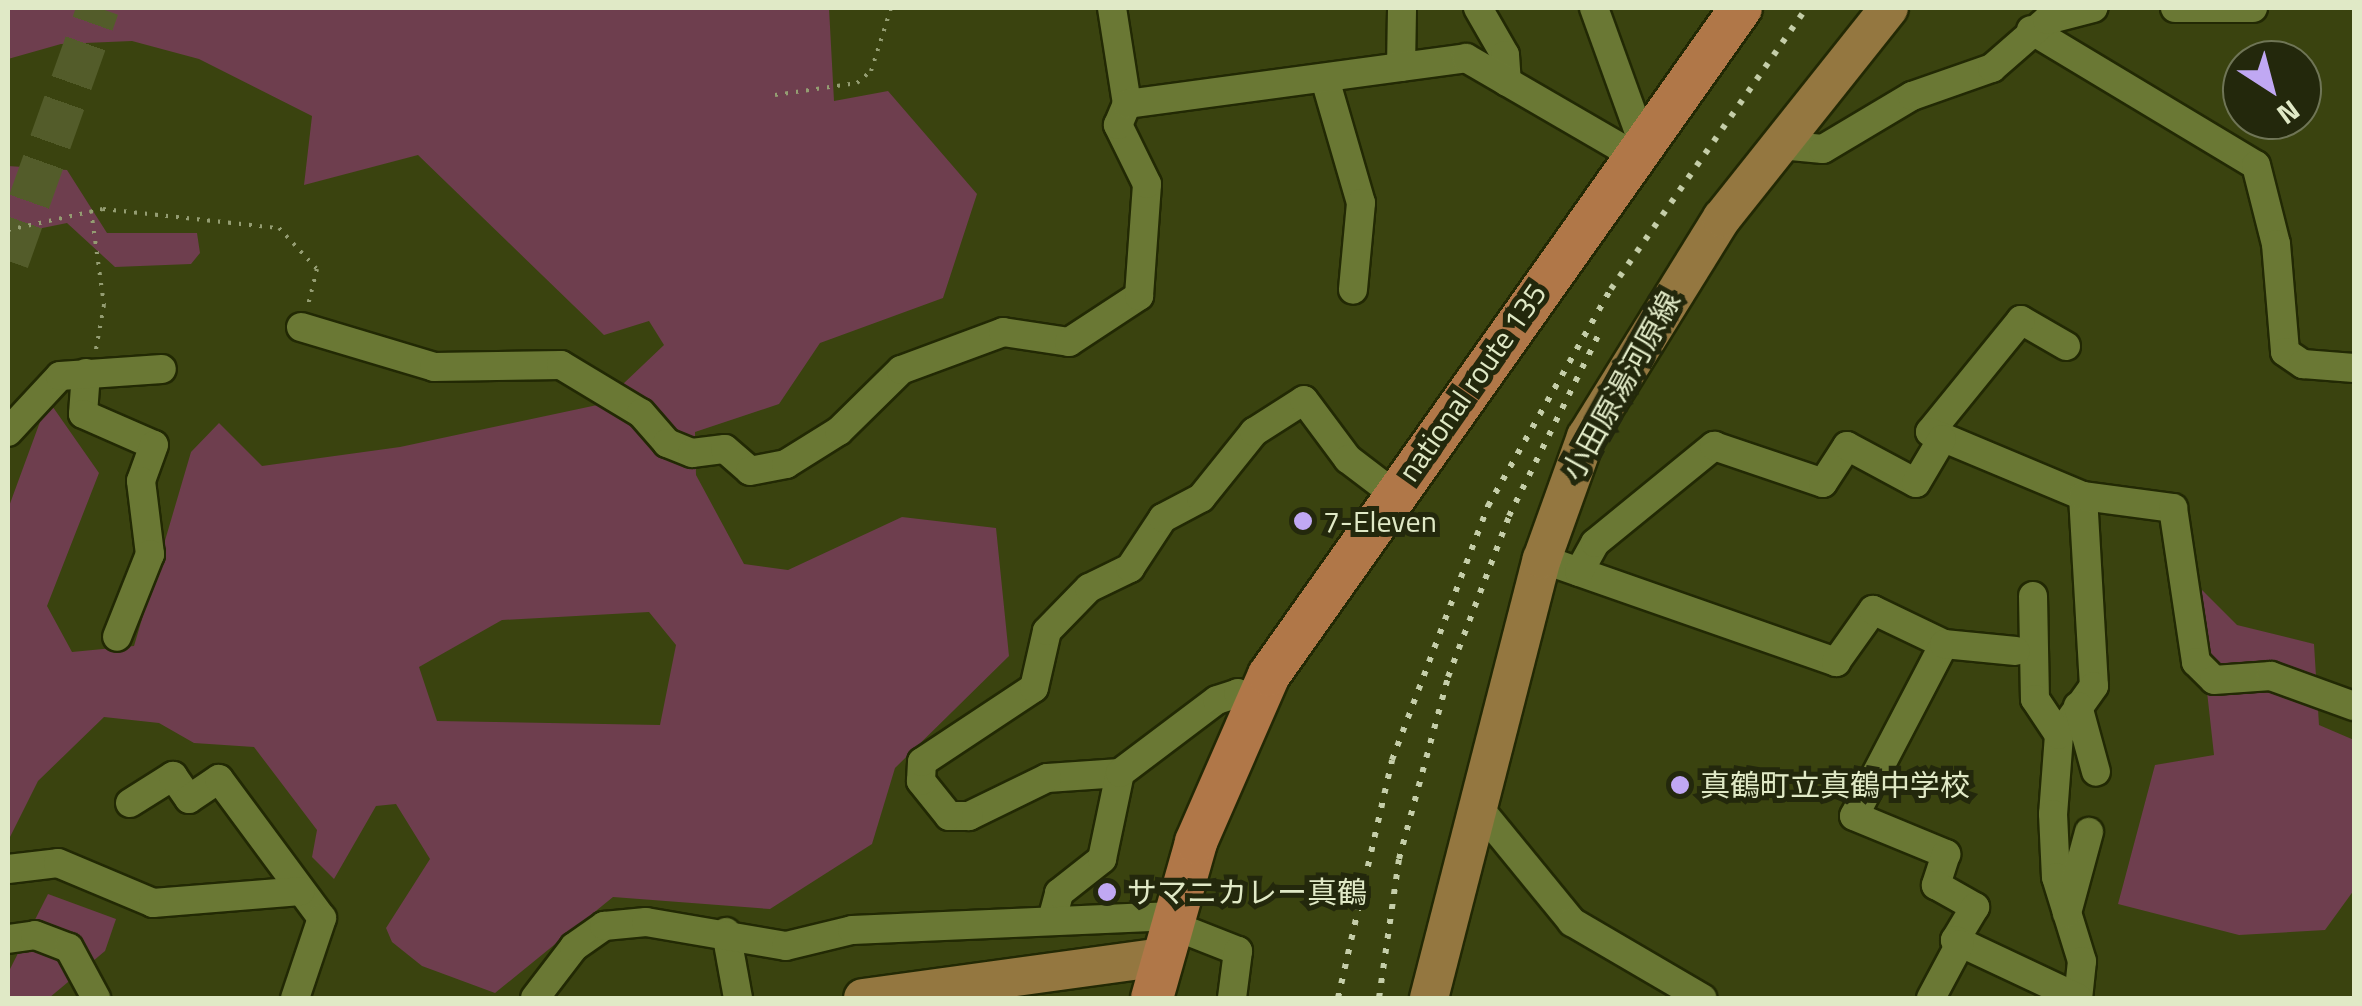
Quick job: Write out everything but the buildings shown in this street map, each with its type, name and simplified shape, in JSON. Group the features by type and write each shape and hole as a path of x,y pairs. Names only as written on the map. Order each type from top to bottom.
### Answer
{"highway":[{"name":"national route 135","path":"1152,998 1169,933 1254,702 1636,146 1741,8"}],"main road":[{"name":"小田原湯河原線","path":"1429,998 1542,559 1586,437 1649,324 1780,145 1889,8"},
{"path":"863,998 1169,933"}],"street":[{"path":"301,328 434,367 561,365 641,413 667,443 692,453 726,450 750,471 786,464 840,431 902,370 1003,332 1068,342 1139,296 1148,184 1118,125 1127,104 1112,8"},
{"path":"1401,67 1402,8"},
{"path":"1478,8 1506,55 1507,82"},
{"path":"1594,8 1636,146"},
{"path":"1780,145 1824,149 1912,96 1992,68 2030,30 2092,8"},
{"path":"2175,8 2253,8"},
{"path":"2030,30 2256,165 2270,210 2285,352 2303,364 2354,368"},
{"path":"1127,104 1466,58 1636,146"},
{"path":"1325,80 1361,203 1353,290"},
{"path":"2066,346 2021,320 1930,432 2082,496 2174,508 2196,662 2214,680 2271,676 2354,706"},
{"path":"8,432 60,376 162,369"},
{"path":"89,373 83,414 154,445 140,480 150,554 117,637"},
{"path":"1254,702 1238,693 1217,700 1120,773 1047,778 969,816 949,816 922,781 922,762 1034,688 1047,631 1089,588 1130,568 1163,518 1201,498 1254,432 1304,400 1348,460 1394,494"},
{"path":"1580,572 1594,543 1714,446 1824,483 1847,446 1916,483 1942,439"},
{"path":"1960,944 2078,998 2082,961 2066,917 2054,846 2059,735 2094,686 2082,496"},
{"path":"1542,559 1836,662 1873,610 1944,644 2016,651"},
{"path":"2033,596 2036,698 2059,735"},
{"path":"1931,998 1975,906 1936,884 1946,854 1854,816 1944,644"},
{"path":"2078,706 2096,772"},
{"path":"1053,916 1060,893 1102,859 1120,773"},
{"path":"130,803 172,776 189,799 219,778 298,874 301,891 322,918 295,998"},
{"path":"1478,807 1572,922 1702,998"},
{"path":"2066,917 2089,832"},
{"path":"8,869 58,863 152,903 301,891"},
{"path":"535,998 574,946 604,926 726,932 786,946 852,930 1053,916 1169,933 1238,951 1232,998"},
{"path":"726,932 738,998"},
{"path":"1142,998 1169,933"},
{"path":"8,939 34,935 69,948 96,998"}],"path":[{"path":"775,94 857,83 872,71 891,8"},
{"path":"8,230 91,210 279,228 317,269 301,328"},
{"path":"89,373 104,305 91,210"}],"shaded area":[{"path":"8,8 829,8 834,101 888,91 977,194 943,298 820,343 779,404 695,432 696,475 744,564 788,570 902,517 996,528 1009,656 895,768 872,844 770,909 613,897 495,993 422,966 392,942 386,928 430,859 396,804 376,806 334,879 312,857 317,830 254,747 194,743 159,723 104,717 38,781 8,841 8,509 48,400 99,473 47,606 72,652 134,646 191,452 219,423 262,466 400,447 602,404 664,345 649,321 604,335 418,155 304,185 312,116 199,59 132,41 61,44 8,59","holes":["649,612 676,645 660,725 437,721 419,667 502,620"]},
{"path":"8,166 67,170 107,233 197,233 200,253 191,264 115,267 67,223 8,235"},
{"path":"2195,583 2237,625 2314,644 2319,725 2354,740 2354,890 2325,930 2239,935 2118,904 2155,765 2214,755"},
{"path":"48,894 116,919 105,951 49,998 8,998 8,973"}],"tunnel":[{"path":"8,261 98,8"}],"railway":[{"path":"1338,998 1392,760 1488,506 1611,289 1806,8"},
{"path":"1379,998 1399,859 1448,677 1509,516 1599,334"}],"place":[{"name":"7-Eleven","path":"1303,521"},
{"name":"真鶴町立真鶴中学校","path":"1680,785"},
{"name":"サマニカレー真鶴","path":"1107,892"}]}
